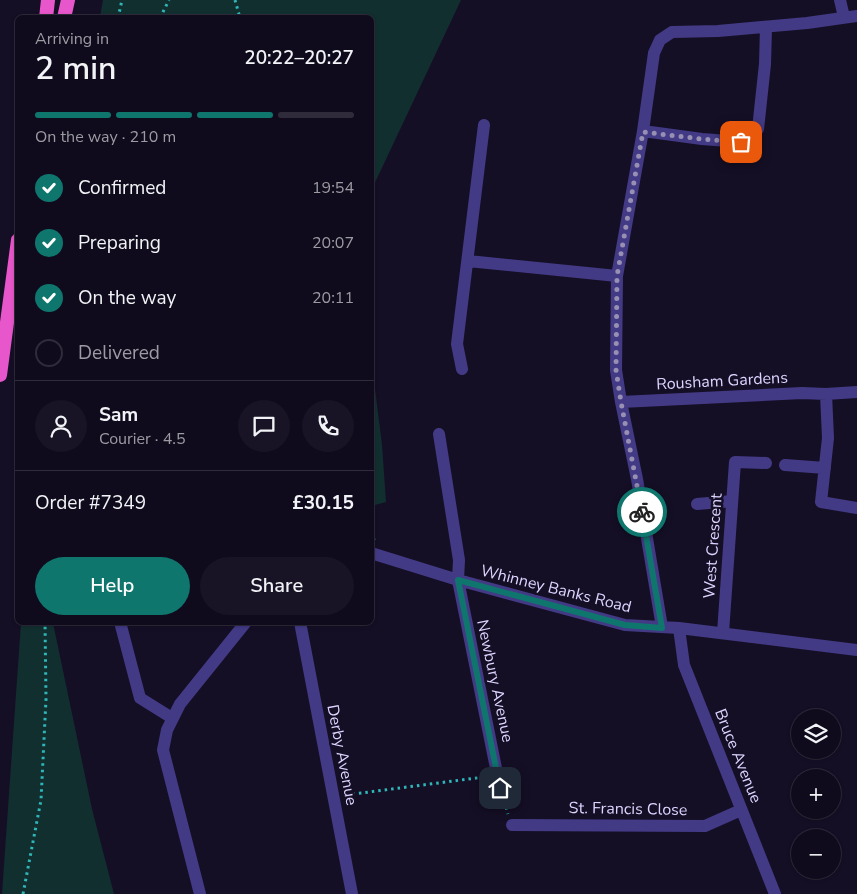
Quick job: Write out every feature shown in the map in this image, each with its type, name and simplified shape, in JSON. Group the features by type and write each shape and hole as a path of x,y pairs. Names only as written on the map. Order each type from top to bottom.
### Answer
{"highway":[{"path":"46,15 48,0"},
{"path":"65,15 68,0"},
{"path":"0,375 15,262"}],"street":[{"path":"662,628 637,479 616,370 617,276 643,132 654,53 660,40 672,32 718,31 807,23 851,16 840,0"},
{"path":"643,132 741,142 758,129 765,64 766,26"},
{"path":"462,369 457,344 484,125"},
{"path":"468,261 617,276"},
{"name":"Rousham Gardens","path":"621,402 857,392"},
{"path":"826,394 828,438 822,502 857,508"},
{"name":"Newbury Avenue","path":"439,434 459,560 458,580 500,788"},
{"name":"West Crescent","path":"723,633 735,462 766,463"},
{"path":"785,465 824,468"},
{"path":"697,504 732,501"},
{"name":"Whinney Banks Road","path":"374,554 458,580 625,625 679,628 857,650"},
{"path":"121,625 140,698 172,718"},
{"path":"200,894 163,750 167,730 180,704 244,625"},
{"name":"Derby Avenue","path":"301,625 352,894"},
{"name":"Bruce Avenue","path":"679,628 684,665 775,894"},
{"name":"St. Francis Close","path":"512,825 704,826 741,810"}],"path":[{"path":"119,15 122,0"},
{"path":"162,15 169,0"},
{"path":"235,0 239,15"},
{"path":"23,894 42,800 46,699 45,625"},
{"path":"333,796 498,775"},
{"path":"500,788 512,825"}],"green space":[{"path":"103,0 461,0 374,185 374,15 100,15"},
{"path":"374,381 382,445 386,502 374,505"},
{"path":"21,625 53,625 92,809 114,894 2,894"}],"way so far":[{"path":"642,512 616,370 617,276 643,132 741,142"}],"route":[{"path":"500,788 458,580 625,625 662,628 642,512"}]}
